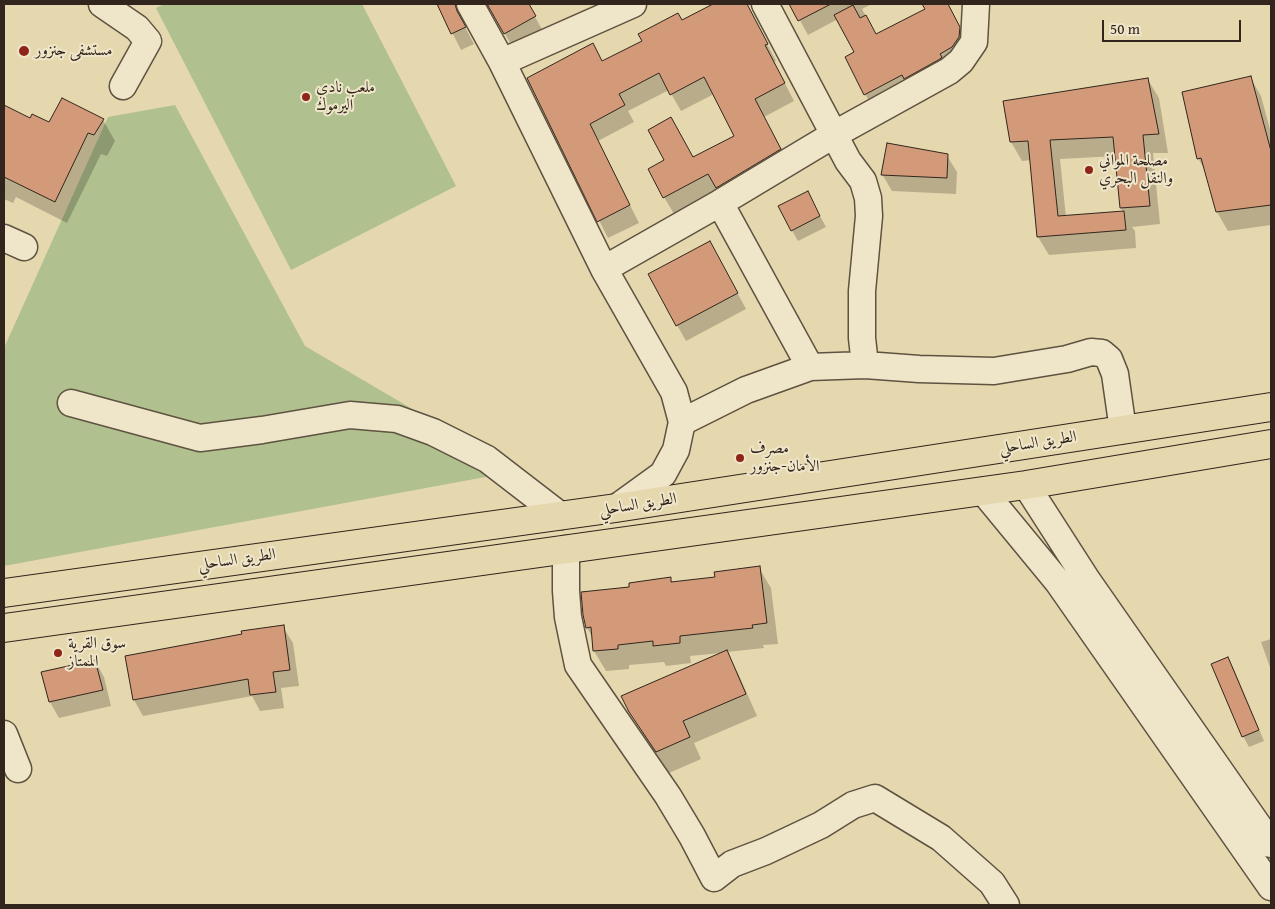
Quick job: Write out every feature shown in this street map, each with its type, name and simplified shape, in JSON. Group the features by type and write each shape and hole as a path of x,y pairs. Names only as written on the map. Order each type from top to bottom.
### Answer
{"highway":[{"name":"الطريق الساحلي","path":"8,591 616,508 1271,406"},
{"name":"الطريق الساحلي","path":"16,627 1026,485 1271,444"}],"street":[{"path":"102,4 137,28 148,41 124,86"},
{"path":"470,4 502,62 604,269 674,392 682,422 676,450 663,474 616,508"},
{"path":"502,62 634,4"},
{"path":"765,4 848,161 863,181 868,198 869,216 862,291 862,338 865,365"},
{"path":"604,269 835,134 949,71 961,61 974,42 976,4"},
{"path":"720,202 810,367"},
{"path":"682,422 746,390 810,367 865,365 994,371 1067,359 1091,352 1102,353 1110,358 1115,374 1122,430"},
{"path":"71,403 200,438 350,415 397,419 433,432 487,459 561,516"},
{"path":"1026,485 1087,580 1271,844"},
{"path":"983,491 1058,582 1271,887"},
{"path":"566,549 568,617 578,665 668,796 714,878 732,864 821,825 853,805 875,798 941,838 992,883 1006,905"},
{"path":"4,642 16,627"},
{"path":"4,734 18,769"}],"green space":[{"name":"ملعب نادي اليرموك","path":"164,4 362,4 456,186 291,270 156,8"},
{"path":"175,105 305,346 518,471 4,566 4,348 108,117"}],"building":[{"path":"437,4 455,4 466,27 451,34"},
{"path":"487,4 529,4 536,16 504,34"},
{"path":"713,4 747,4 768,44 765,45 785,83 755,99 781,149 716,188 708,174 663,198 648,169 664,160 648,130 671,117 693,157 734,136 704,77 670,95 659,73 619,94 625,105 590,124 630,205 597,222 527,78 593,43 602,61 642,41 638,34 678,13 682,20"},
{"path":"789,4 831,4 798,21"},
{"path":"922,4 948,4 960,27 959,37 952,47 940,54 942,57 940,59 904,79 902,75 864,95 845,57 854,52 834,15 853,5 860,18 866,15 876,34 925,9"},
{"path":"1251,76 1271,151 1271,205 1216,212 1201,158 1197,159 1182,92"},
{"path":"1148,78 1159,134 1143,135 1150,206 1120,208 1113,137 1050,140 1058,216 1124,211 1126,230 1037,237 1028,141 1010,142 1003,101"},
{"path":"62,98 104,119 94,135 88,133 55,202 4,177 4,105 30,118 32,114 49,122"},
{"path":"887,143 948,154 947,178 881,175"},
{"path":"808,191 820,216 791,231 778,206"},
{"path":"710,241 738,293 676,326 648,274"},
{"path":"760,566 767,623 752,625 753,628 680,636 680,643 653,646 653,641 618,645 618,649 593,651 591,627 586,628 581,592 629,587 629,583 671,577 671,582 715,577 714,572"},
{"path":"284,625 290,670 273,672 276,692 250,695 248,679 133,700 125,656 242,634 241,631"},
{"path":"727,650 746,694 683,721 690,737 656,752 629,712 621,696"},
{"path":"1228,657 1259,730 1242,737 1211,664"},
{"path":"95,660 103,690 49,702 41,672"}],"place":[{"name":"مستشفى جنزور","path":"24,51"},
{"name":"ملعب نادي اليرموك","path":"306,97"},
{"name":"مصلحة المواني والنقل البحري","path":"1089,170"},
{"name":"مصرف الأمان-جنزور","path":"740,458"},
{"name":"سوق القرية الممتاز","path":"58,653"}]}
